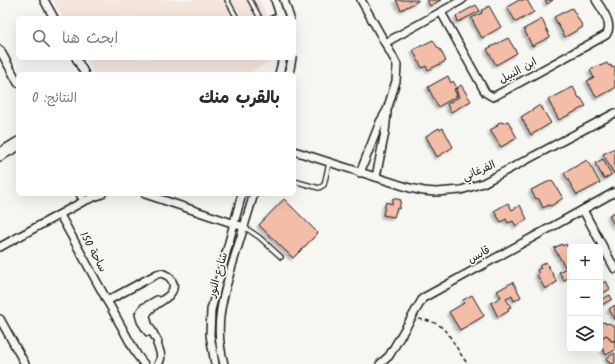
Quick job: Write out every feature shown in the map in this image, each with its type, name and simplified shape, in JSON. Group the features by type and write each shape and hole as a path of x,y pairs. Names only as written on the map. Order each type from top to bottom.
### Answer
{"street":[{"path":"44,0 53,16"},
{"path":"275,0 280,16"},
{"path":"284,0 289,16"},
{"path":"361,0 397,65 397,74 387,110 385,132 376,177"},
{"path":"385,43 462,0"},
{"name":"ابن النبيل","path":"441,12 484,90 493,97 606,35 610,26 596,0"},
{"path":"0,50 16,78"},
{"path":"77,60 84,72"},
{"path":"280,72 282,60"},
{"path":"288,72 292,60"},
{"path":"360,173 380,122 387,110"},
{"name":"الفرغاني","path":"296,152 410,188 436,192 461,190 472,188 499,176 615,113"},
{"path":"0,152 16,142"},
{"path":"0,157 16,148"},
{"name":"قابس","path":"380,364 389,356 420,302 427,296 615,192"},
{"path":"81,196 84,201"},
{"path":"0,247 84,201 97,196"},
{"path":"151,196 244,227"},
{"name":"شارع النور","path":"215,364 210,335 211,310 241,196"},
{"name":"شارع النور","path":"224,364 218,334 220,308 253,196"},
{"path":"583,210 615,269"},
{"name":"ساحة 150","path":"60,215 137,355 144,364"},
{"path":"107,301 161,273 170,278 173,282 172,293 146,306 140,311 139,314 144,326 155,344 157,344 161,353 161,358 158,364"},
{"path":"0,319 25,364"}],"lane":[{"path":"227,0 236,16"},
{"path":"250,0 259,16"},
{"path":"296,182 320,188 323,187 329,163"},
{"path":"244,227 281,257"}],"path":[{"path":"411,317 428,320 439,325 468,364"}],"shaded area":[{"path":"53,0 259,0 267,16 62,16"},
{"path":"86,60 272,60 251,72 93,72"}],"building":[{"path":"396,0 418,0 418,1 401,10"},
{"path":"427,0 441,0 430,6"},
{"path":"519,0 527,0 534,12 516,22 507,7"},
{"path":"545,0 553,0 547,4"},
{"path":"476,5 480,11 458,22 456,16"},
{"path":"489,6 501,27 482,38 471,18 482,13 481,11"},
{"path":"572,8 583,27 565,37 554,17"},
{"path":"542,19 550,37 532,46 524,29"},
{"path":"508,38 517,53 496,65 487,49"},
{"path":"433,40 440,49 446,61 428,70 426,66 422,68 413,50"},
{"path":"607,63 609,66 611,65 612,68 615,66 615,88 597,98 587,81 594,78 590,70"},
{"path":"448,76 451,83 453,81 457,88 454,89 457,96 438,107 428,87"},
{"path":"461,85 471,101 451,112 447,104 459,97 456,89"},
{"path":"573,87 579,98 581,98 586,106 559,120 548,100"},
{"path":"540,105 551,123 531,135 521,117"},
{"path":"508,121 517,138 501,147 490,130 497,126 498,123"},
{"path":"439,128 440,130 443,128 453,147 437,157 426,136"},
{"path":"615,148 615,173 614,174 603,154"},
{"path":"603,159 611,175 604,179 595,163"},
{"path":"587,160 600,183 577,195 564,173"},
{"path":"550,181 553,182 563,198 551,206 549,205 543,208 539,199 535,198 531,190"},
{"path":"393,198 401,200 399,209 397,208 394,217 383,215 386,202 392,204"},
{"path":"284,199 318,233 293,258 259,225"},
{"path":"508,203 512,210 520,205 527,219 516,226 513,221 508,223 506,219 501,222 494,211"},
{"path":"615,212 615,227 609,215"},
{"path":"562,244 563,246 566,244 567,268 566,268 554,248"},
{"path":"546,262 557,282 545,289 537,275 539,274 537,270 541,268 539,266"},
{"path":"567,268 567,278 564,280 559,272"},
{"path":"606,281 610,289 603,293 603,283"},
{"path":"513,282 521,297 514,301 512,296 506,299 511,307 508,308 509,311 498,317 491,303 501,297 497,291"},
{"path":"472,295 484,316 460,330 449,312 464,303 463,300"},
{"path":"610,295 612,299 603,304 603,298"},
{"path":"615,305 615,320 609,309"},
{"path":"605,322 606,324 609,323 614,326 615,325 615,341 611,341 607,335 603,337 603,323"},
{"path":"607,335 611,341 615,341 615,350 606,355 603,350 603,337"},
{"path":"615,353 615,363 610,364 606,358"}]}
